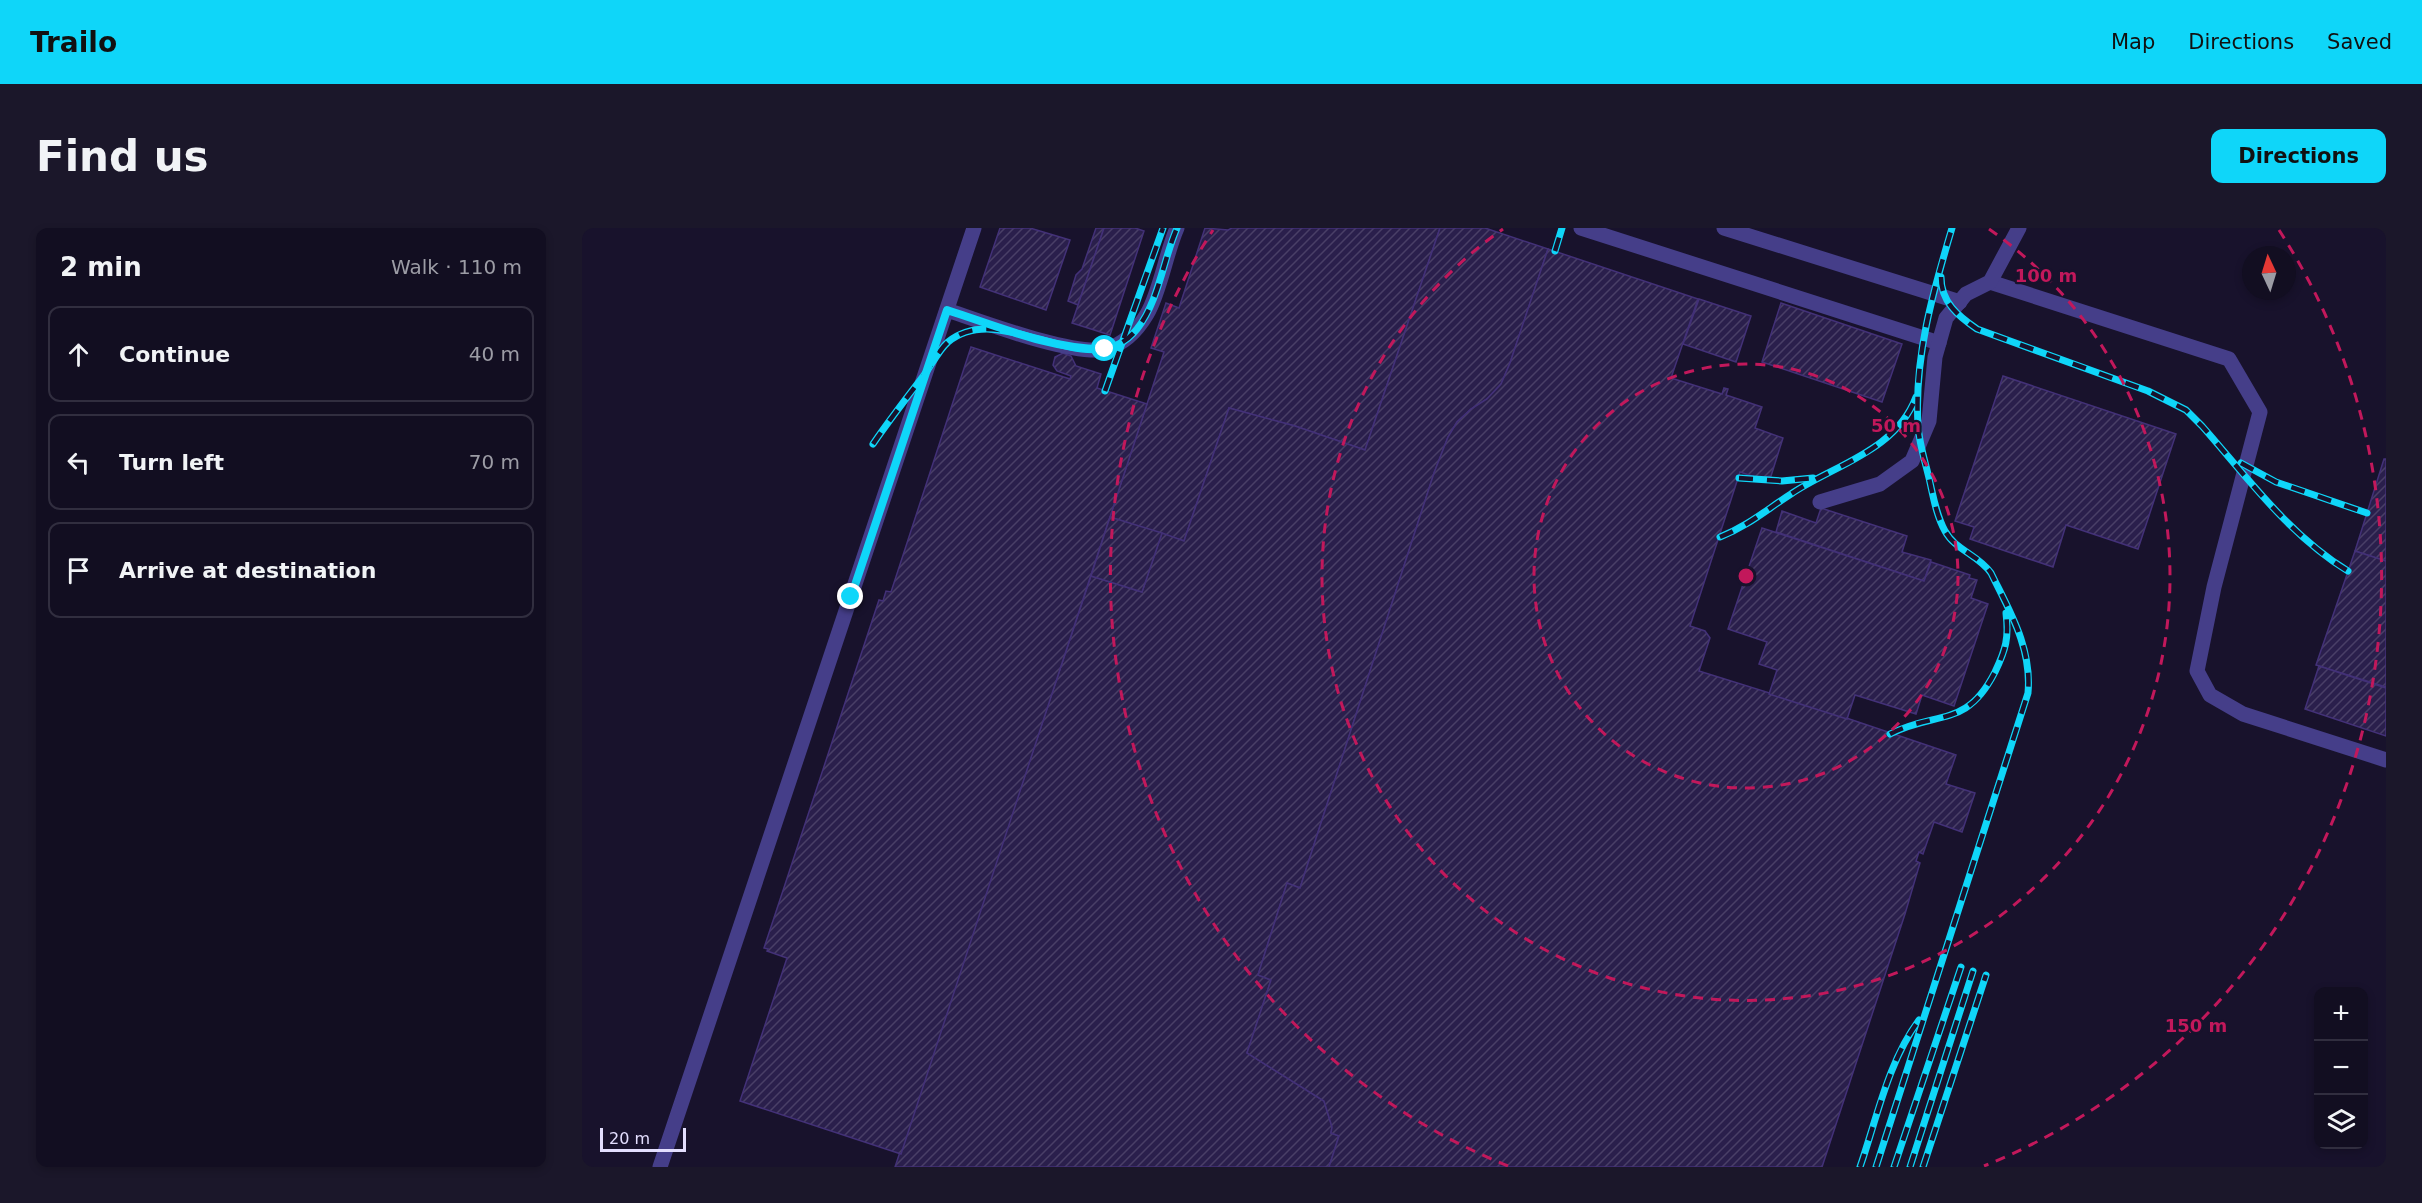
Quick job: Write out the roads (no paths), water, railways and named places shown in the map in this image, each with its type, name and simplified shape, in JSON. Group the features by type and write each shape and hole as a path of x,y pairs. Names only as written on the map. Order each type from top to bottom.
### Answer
{"lane":[{"path":"660,1167 974,228"},
{"path":"947,310 1021,334 1084,350 1105,349 1121,342 1136,331 1149,312 1177,228"},
{"path":"1581,228 1939,343"},
{"path":"1724,228 1959,302"},
{"path":"1820,502 1880,484 1912,460 1929,421 1935,357 1946,318 1966,294 1990,282 2019,228"},
{"path":"1990,282 2229,358 2260,412 2214,586 2197,671 2210,695 2243,714 2386,760"}],"railway":[{"path":"1105,391 1163,228"},
{"path":"873,444 942,348 948,342 970,331 994,329 1071,347 1096,350 1118,345 1137,329 1151,306 1177,228"},
{"path":"1555,251 1562,228"},
{"path":"1876,1167 2028,693 2027,661 2012,616 1991,573 1949,538 1945,531 1935,505 1920,438 1918,400 1922,350 1938,276 1952,228"},
{"path":"1941,277 1947,301 1963,319 1977,329 2148,391 2186,410 2288,523 2327,557 2348,571"},
{"path":"1720,537 1748,523 1791,494 1879,444 1907,415 1916,397"},
{"path":"2241,463 2276,482 2367,513"},
{"path":"1739,478 1782,481 1813,478"},
{"path":"1890,734 1949,715 1973,702 1984,690 2002,657 2007,637 2006,613"},
{"path":"1894,1167 1961,967"},
{"path":"1910,1167 1973,971"},
{"path":"1923,1167 1986,975"},
{"path":"1860,1167 1891,1072 1908,1036 1919,1020"}]}
